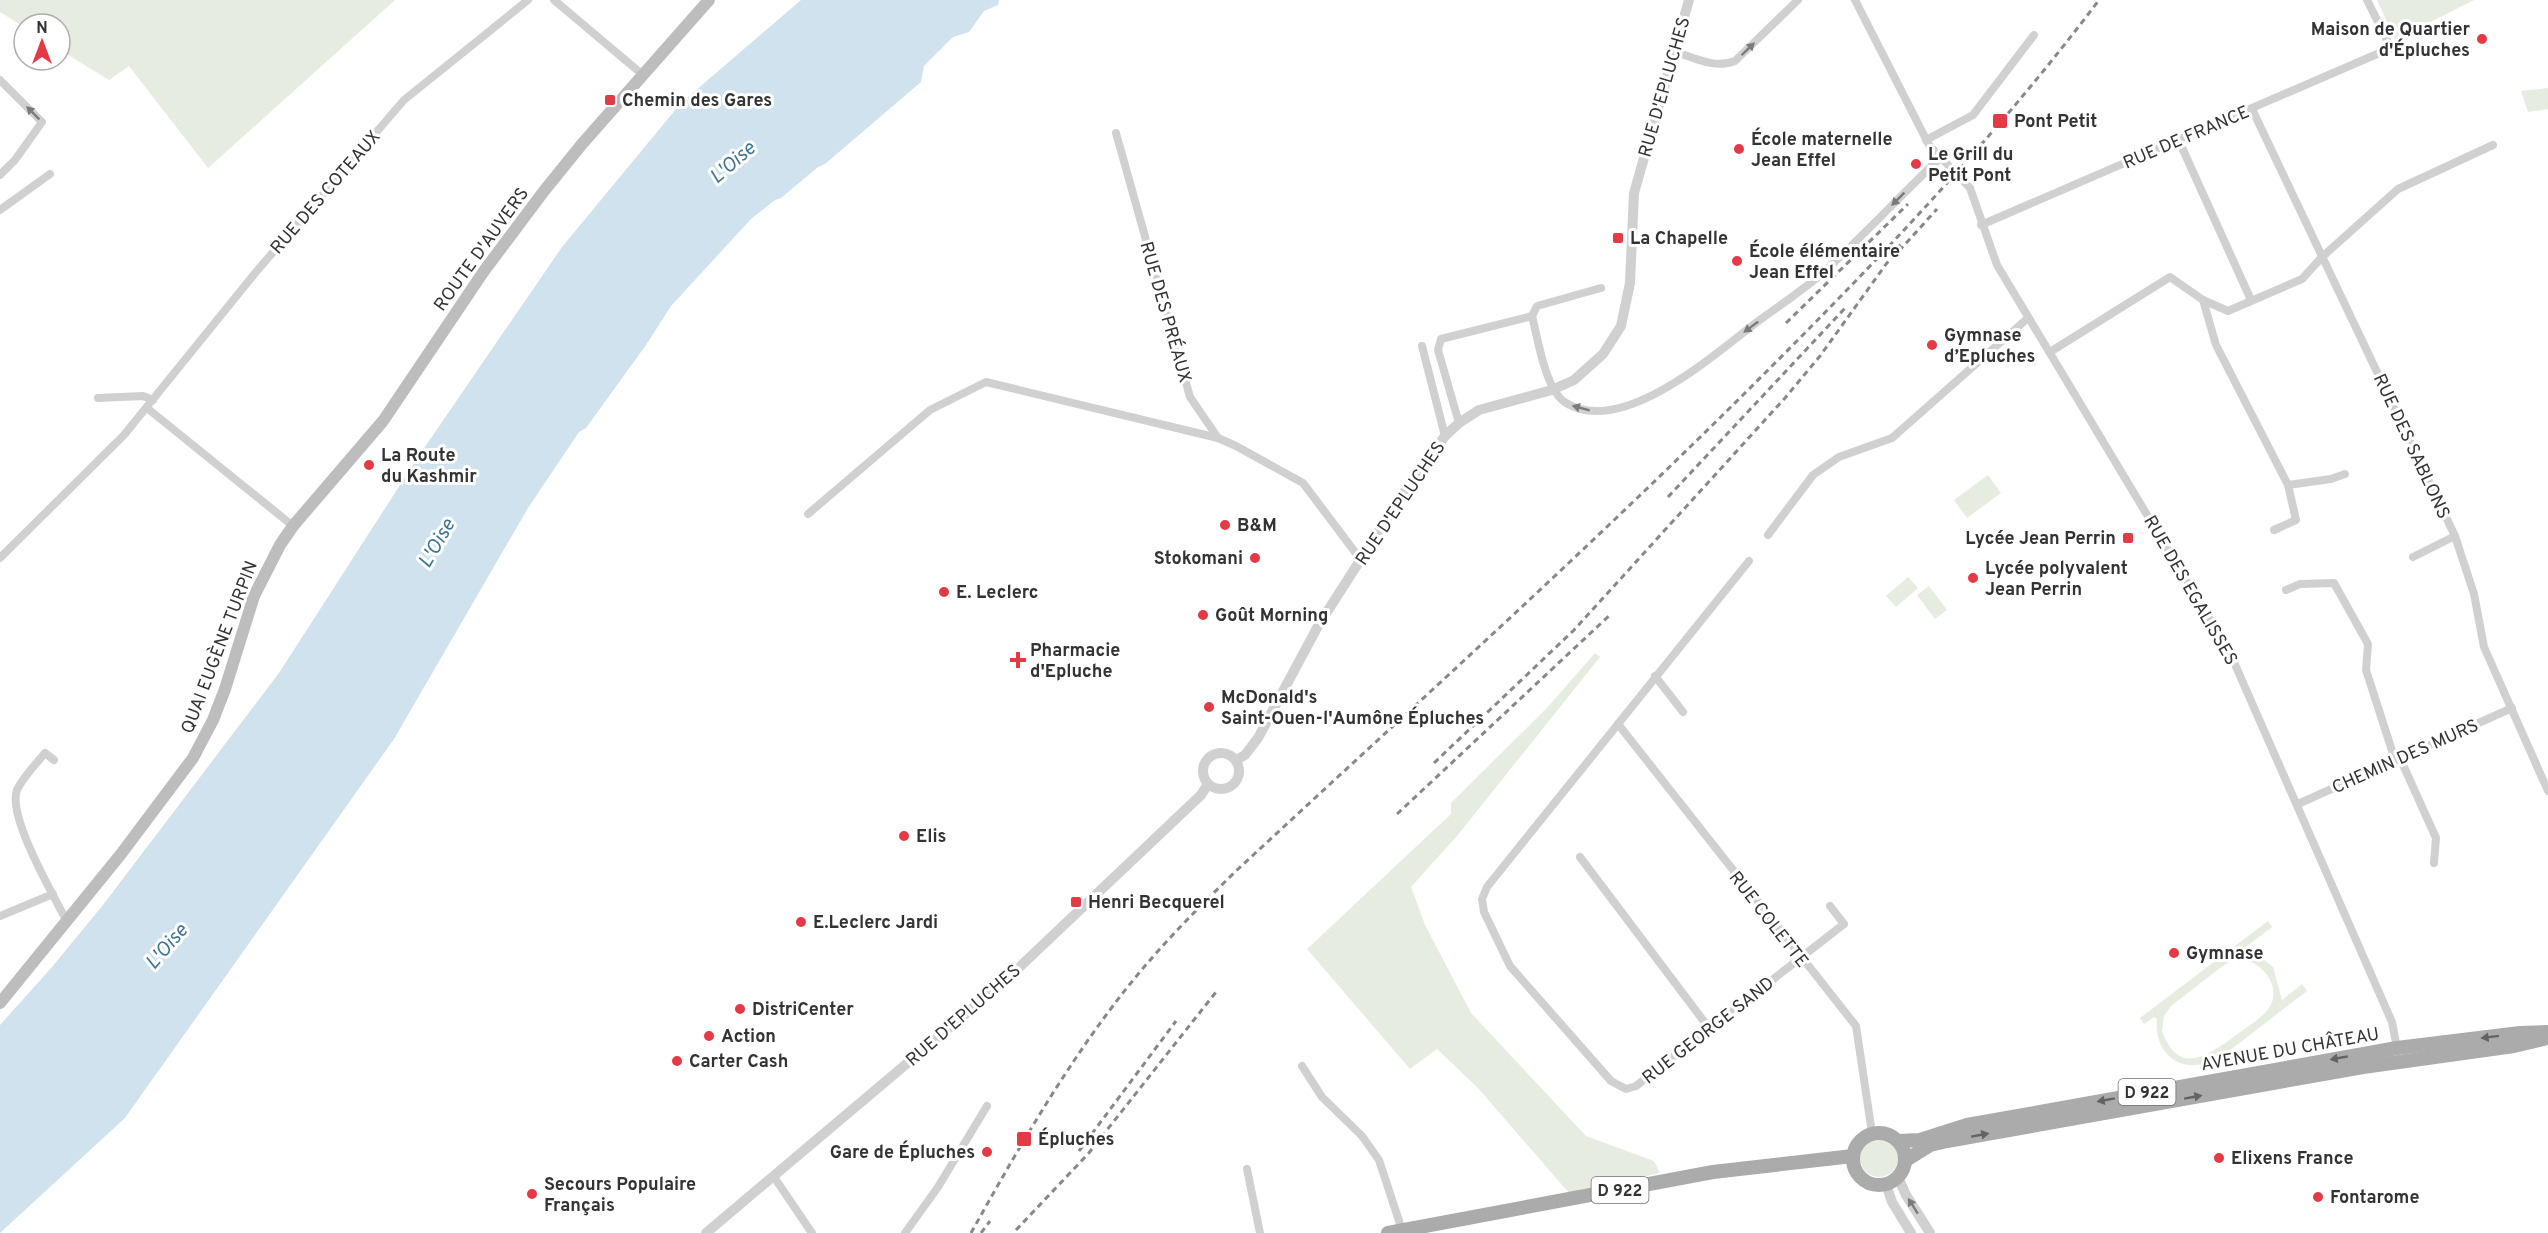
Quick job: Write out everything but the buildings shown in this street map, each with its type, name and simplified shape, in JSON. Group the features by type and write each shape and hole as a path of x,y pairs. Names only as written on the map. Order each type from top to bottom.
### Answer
{"main road":[{"name":"ROUTE D'AUVERS","path":"293,526 383,420 484,271 544,191 582,144 709,0"},
{"name":"QUAI EUGÈNE TURPIN","path":"0,1003 121,854 194,758 225,689 254,596 280,545 293,526"},
{"name":"AVENUE DU CHÂTEAU","path":"1899,1141 1920,1140 1967,1125 2520,1034 2548,1032"},
{"name":"AVENUE DU CHÂTEAU","path":"1906,1160 1930,1146 1947,1141 2398,1055 2514,1046 2548,1038"},
{"path":"1872,1133 1883,1133 1899,1141 1905,1150 1906,1160 1892,1181 1879,1185 1865,1181 1854,1167 1853,1156 1856,1147 1864,1137 1872,1133"},
{"name":"D 922","path":"1395,1232 1713,1172 1827,1157 1853,1156"}],"street":[{"name":"RUE DES COTEAUX","path":"0,558 124,435 256,272 404,100 528,0"},
{"path":"554,0 643,75"},
{"name":"RUE D'EPLUCHES","path":"1236,760 1245,755 1258,738 1318,626 1405,490 1445,436 1479,410 1552,390 1574,380 1603,354 1621,326 1630,283 1634,192 1676,52 1689,0"},
{"path":"1676,52 1717,64 1727,65 1735,62 1798,0"},
{"name":"RUE DES EGALISSES","path":"1855,0 1926,140 1940,158 1950,165 1970,188 1992,257 2230,653 2392,1022 2398,1055"},
{"name":"RUE DE FRANCE","path":"1982,225 2391,48 2367,0"},
{"path":"1926,140 1973,115 2034,35"},
{"path":"0,80 42,122 15,160 0,174"},
{"name":"RUE DES SABLONS","path":"2252,109 2455,536 2474,594 2484,647 2548,791"},
{"name":"RUE DES PRÉAUX","path":"1116,133 1185,383 1190,397 1218,438"},
{"path":"2179,141 2251,300"},
{"path":"2050,352 2170,278 2203,300 2228,311 2302,279 2322,257 2398,189 2493,145"},
{"path":"1601,288 1537,306 1532,316 1552,390 1563,402 1585,411 1601,411 1631,405 1653,396 1697,368 1825,270 1940,158"},
{"path":"0,210 50,174"},
{"path":"2203,300 2216,345 2288,485 2296,520 2274,530"},
{"path":"1460,423 1438,350 1441,339 1532,316"},
{"path":"1768,535 1813,475 1839,457 1892,438 2028,318"},
{"path":"1422,346 1445,436"},
{"path":"808,514 930,410 986,382 1218,438 1236,446 1303,483 1360,560"},
{"path":"98,398 143,396 153,400"},
{"path":"147,408 293,526"},
{"path":"2288,485 2331,479 2346,474"},
{"path":"2413,557 2455,536"},
{"name":"RUE GEORGE SAND","path":"1749,561 1487,887 1482,899 1484,912 1510,966 1611,1081 1626,1089 1636,1086 1845,924 1830,906"},
{"path":"2286,590 2300,584 2334,583 2368,644 2366,670 2398,759 2436,838 2434,863"},
{"path":"1655,676 1683,712"},
{"name":"CHEMIN DES MURS","path":"2298,804 2512,708"},
{"name":"RUE COLETTE","path":"1618,724 1800,958 1856,1026 1872,1133"},
{"path":"54,760 45,753 22,781 17,791 15,804 21,827 66,920"},
{"path":"1220,753 1236,760 1238,777 1231,786 1219,789 1208,784 1204,779 1203,767 1209,757 1220,753"},
{"name":"RUE D'EPLUCHES","path":"706,1233 1007,979 1201,795 1208,784"},
{"path":"1580,857 1709,1028"},
{"path":"0,916 53,894"},
{"path":"1302,1066 1322,1097 1362,1136 1379,1160 1395,1232"},
{"path":"905,1233 938,1187 987,1106"},
{"path":"1247,1169 1260,1233"},
{"path":"774,1177 812,1233"},
{"path":"1892,1181 1892,1202 1911,1233"},
{"path":"1892,1181 1906,1195 1930,1233"}],"shaded area":[{"path":"0,0 395,0 208,168 129,66 109,80 72,57 72,12 12,12 12,20 0,12"},
{"path":"2377,0 2474,0 2395,40"},
{"path":"2548,88 2548,109 2528,112 2521,91"},
{"path":"1988,475 2001,493 1967,518 1954,500"},
{"path":"1908,577 1918,588 1896,607 1886,596"},
{"path":"1929,586 1947,610 1935,619 1917,595"},
{"path":"1595,653 1600,657 1457,836 1411,887 1425,925 1471,1013 1586,1136 1654,1161 1660,1173 1569,1193 1478,1088 1437,1049 1410,1069 1307,949 1451,814 1451,803 1547,708"},
{"path":"2268,921 2272,927 2238,953 2259,956 2273,967 2282,1000 2302,984 2307,991 2208,1067 2201,1064 2189,1065 2174,1060 2163,1049 2160,1042 2157,1019 2154,1017 2144,1024 2140,1018","holes":["2245,960 2253,963 2266,974 2273,989 2271,1005 2265,1013 2225,1043 2204,1055 2185,1058 2177,1054 2162,1031 2164,1016 2171,1006 2231,961"]},
{"path":"1879,1139 1892,1145 1898,1158 1892,1171 1879,1177 1866,1171 1860,1158 1866,1145"}],"water":[{"name":"L'Oise","path":"801,0 999,0 998,5 984,11 969,32 953,37 924,66 921,82 825,164 751,219 671,306 586,428 579,432 528,508 394,739 125,1118 0,1233 0,1025 103,905 279,673 420,454 562,247 681,103"}],"railway":[{"path":"971,1233 1026,1136 1086,1043 1168,940 1236,871 1643,493 1818,320 1984,142 2099,0"},
{"path":"1786,323 1908,204"},
{"path":"1899,251 1937,209"},
{"path":"1434,763 1574,630 1785,398 1820,356 1902,242"},
{"path":"1668,497 1847,306"},
{"path":"1397,814 1611,614"},
{"path":"1016,1230 1088,1154 1216,992"},
{"path":"1079,1151 1176,1021"},
{"path":"981,1233 990,1221"}],"place":[{"name":"Maison de Quartier d'Épluches","path":"2482,39"},
{"name":"Chemin des Gares","path":"610,100"},
{"name":"Pont Petit","path":"2000,121"},
{"name":"École maternelle Jean Effel","path":"1739,149"},
{"name":"Le Grill du Petit Pont","path":"1916,164"},
{"name":"La Chapelle","path":"1618,238"},
{"name":"École élémentaire Jean Effel","path":"1737,261"},
{"name":"Gymnase d’Epluches","path":"1932,345"},
{"name":"La Route du Kashmir","path":"369,465"},
{"name":"B&M","path":"1225,525"},
{"name":"Lycée Jean Perrin","path":"2128,538"},
{"name":"Stokomani","path":"1255,558"},
{"name":"Lycée polyvalent Jean Perrin","path":"1973,578"},
{"name":"E. Leclerc","path":"944,592"},
{"name":"Goût Morning","path":"1203,615"},
{"name":"Pharmacie d'Epluche","path":"1018,660"},
{"name":"McDonald's Saint-Ouen-l'Aumône Épluches","path":"1209,707"},
{"name":"Elis","path":"904,836"},
{"name":"Henri Becquerel","path":"1076,902"},
{"name":"E.Leclerc Jardi","path":"801,922"},
{"name":"Gymnase","path":"2174,953"},
{"name":"DistriCenter","path":"740,1009"},
{"name":"Action","path":"709,1036"},
{"name":"Carter Cash","path":"677,1061"},
{"name":"Épluches","path":"1024,1139"},
{"name":"Gare de Épluches","path":"987,1152"},
{"name":"Elixens France","path":"2219,1158"},
{"name":"Secours Populaire Français","path":"532,1194"},
{"name":"Fontarome","path":"2318,1197"}]}
